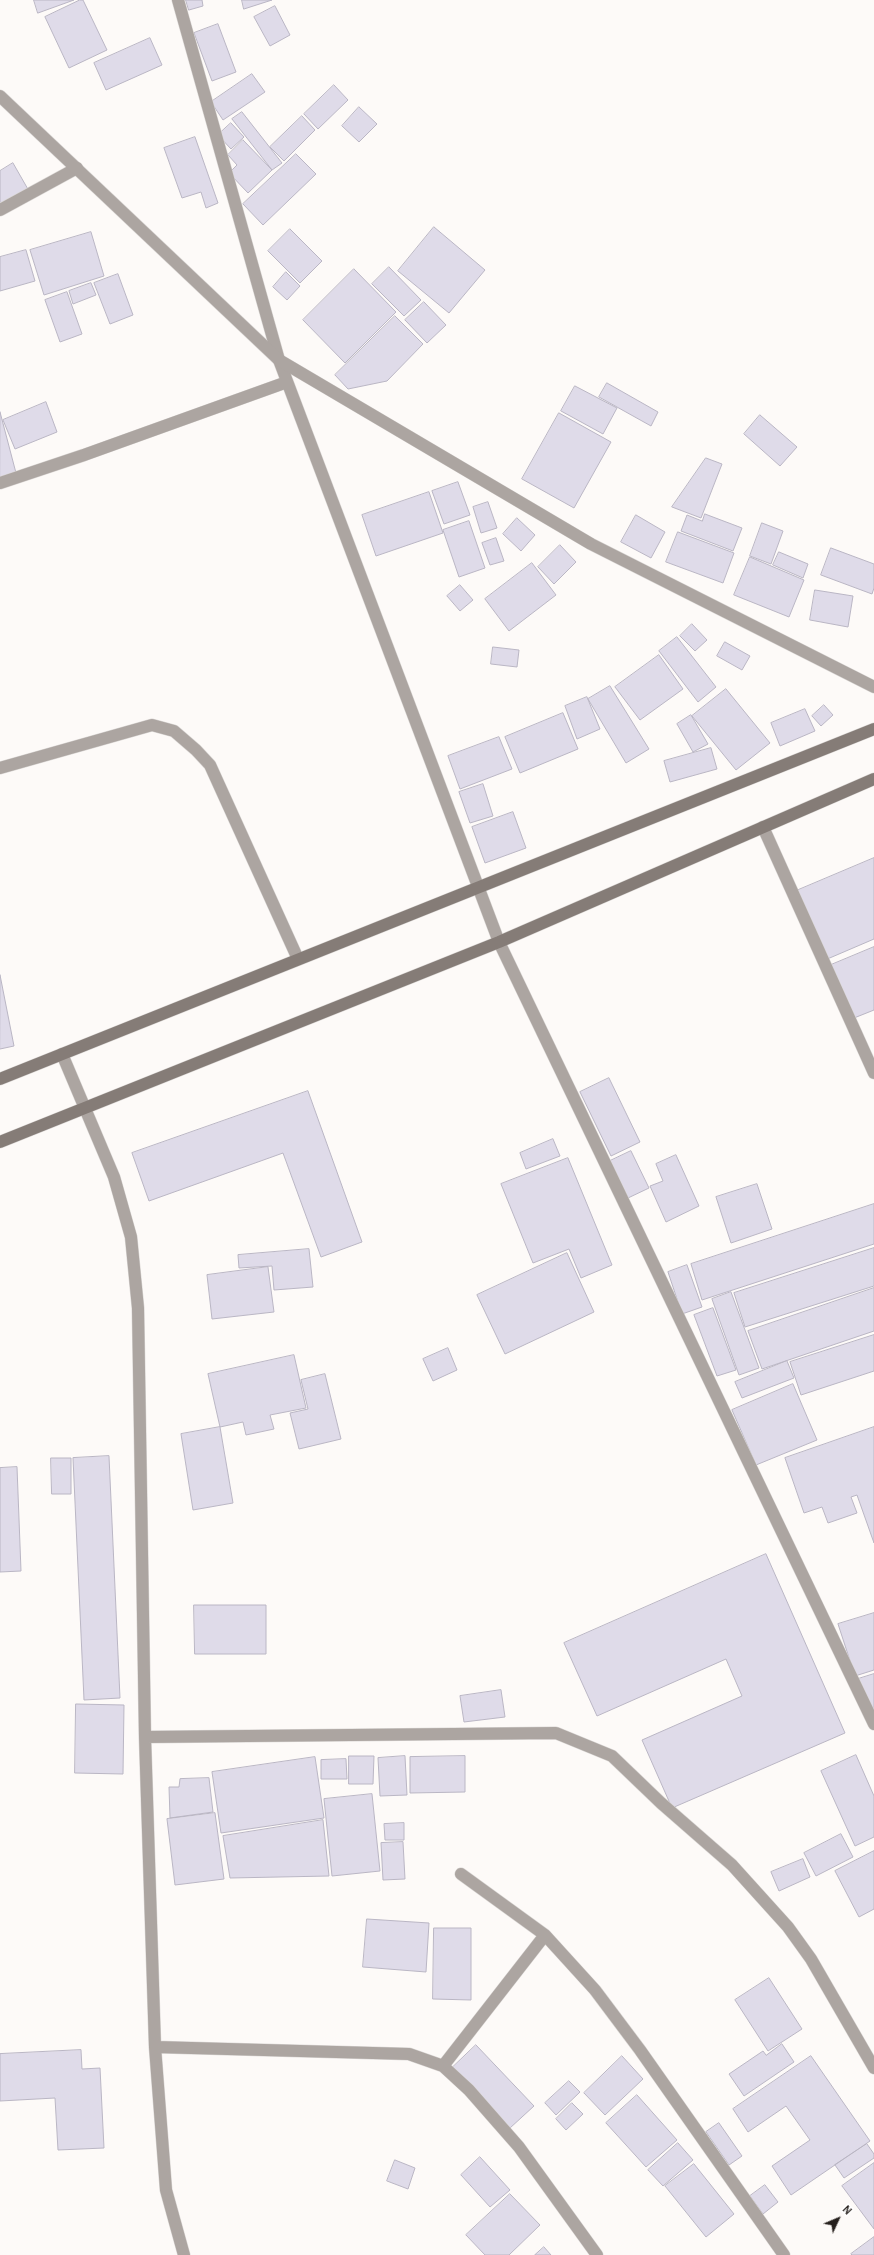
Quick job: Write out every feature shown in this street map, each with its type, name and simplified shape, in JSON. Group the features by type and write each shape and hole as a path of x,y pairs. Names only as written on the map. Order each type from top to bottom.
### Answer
{"main road":[{"path":"0,1079 874,729"},
{"path":"0,1142 499,942 874,779"}],"street":[{"path":"178,0 279,360 499,942 874,1724"},
{"path":"0,96 279,360 591,544 874,687"},
{"path":"0,210 77,168"},
{"path":"0,483 84,455 287,382"},
{"path":"0,768 152,725 174,731 196,750 210,765 298,959"},
{"path":"764,827 874,1073"},
{"path":"62,1054 114,1177 131,1237 138,1308 145,1737 156,2047 166,2190 184,2255"},
{"path":"145,1737 556,1733 612,1756 660,1803 732,1865 788,1927 811,1959 874,2068"},
{"path":"461,1874 545,1935 595,1990 640,2050 784,2255"},
{"path":"443,2066 545,1935"},
{"path":"156,2047 409,2054 443,2066 469,2090 519,2147 597,2255"}],"building":[{"path":"34,0 74,0 38,13"},
{"path":"80,0 83,0 107,50 69,68 45,17"},
{"path":"186,0 202,0 203,6 189,10"},
{"path":"242,0 272,0 244,9"},
{"path":"275,6 290,35 270,46 254,17"},
{"path":"218,24 236,72 212,81 194,33"},
{"path":"150,38 162,65 106,90 94,63"},
{"path":"252,74 265,92 223,120 211,102"},
{"path":"334,85 348,100 318,129 304,114"},
{"path":"359,107 377,124 359,142 342,126"},
{"path":"242,112 282,163 272,170 232,119"},
{"path":"302,116 315,130 284,161 270,147"},
{"path":"231,123 244,137 231,149 218,135"},
{"path":"195,137 218,203 206,208 201,192 182,198 164,148"},
{"path":"243,140 272,170 248,193 229,173 237,165 228,155"},
{"path":"296,154 316,174 263,225 243,204"},
{"path":"13,163 29,191 0,207 0,171"},
{"path":"434,227 485,270 449,313 398,271"},
{"path":"290,229 322,261 300,283 268,251"},
{"path":"91,232 104,276 44,295 30,250"},
{"path":"26,250 35,281 0,291 0,257"},
{"path":"389,267 421,300 404,316 372,284"},
{"path":"354,269 396,312 345,363 303,320"},
{"path":"286,272 300,286 287,300 273,287"},
{"path":"118,274 133,315 110,324 94,283"},
{"path":"91,283 96,295 73,304 69,291"},
{"path":"67,292 82,334 60,342 45,300"},
{"path":"424,302 446,325 427,343 405,320"},
{"path":"395,316 423,344 387,381 348,389 335,375"},
{"path":"607,383 658,412 651,426 599,397"},
{"path":"575,386 617,408 603,434 561,411"},
{"path":"46,402 57,432 15,449 3,420"},
{"path":"0,412 16,473 0,477"},
{"path":"559,413 611,442 574,508 522,479"},
{"path":"760,415 797,447 780,466 744,434"},
{"path":"706,458 722,464 701,518 672,507"},
{"path":"458,482 470,515 444,524 432,491"},
{"path":"429,492 443,533 376,556 362,515"},
{"path":"488,502 497,528 481,533 473,507"},
{"path":"705,514 742,528 733,551 681,531 687,515 702,521"},
{"path":"636,515 665,532 651,558 621,542"},
{"path":"517,518 535,535 521,551 503,534"},
{"path":"469,521 485,568 459,577 443,530"},
{"path":"762,523 783,531 771,564 750,556"},
{"path":"678,532 734,553 723,583 666,562"},
{"path":"496,538 504,561 490,565 482,543"},
{"path":"560,545 576,562 554,584 538,567"},
{"path":"831,548 874,564 874,588 872,594 821,575"},
{"path":"779,552 808,564 803,578 773,565"},
{"path":"750,557 804,580 789,617 734,595"},
{"path":"532,563 556,595 509,631 485,599"},
{"path":"460,585 473,600 460,611 447,596"},
{"path":"815,590 853,596 848,627 810,620"},
{"path":"692,624 707,640 695,651 680,636"},
{"path":"677,637 716,687 698,702 659,651"},
{"path":"725,642 750,656 742,670 717,656"},
{"path":"493,647 519,650 517,667 491,664"},
{"path":"659,655 683,689 640,720 615,687"},
{"path":"610,686 649,749 626,763 588,699"},
{"path":"726,689 770,743 736,770 692,716"},
{"path":"587,697 600,729 577,739 565,706"},
{"path":"824,705 833,715 821,726 812,716"},
{"path":"805,709 815,731 780,746 771,723"},
{"path":"563,713 578,749 520,773 505,737"},
{"path":"691,715 708,744 693,752 677,724"},
{"path":"499,737 512,769 460,789 448,756"},
{"path":"711,748 717,769 670,782 664,761"},
{"path":"483,784 493,816 470,823 459,792"},
{"path":"513,812 526,848 485,863 472,827"},
{"path":"874,858 874,939 825,960 796,891"},
{"path":"874,947 874,1010 854,1018 831,965"},
{"path":"0,975 14,1046 0,1049"},
{"path":"609,1078 640,1142 611,1156 580,1092"},
{"path":"308,1091 362,1242 321,1257 283,1153 149,1201 132,1153"},
{"path":"553,1139 560,1156 526,1169 520,1153"},
{"path":"631,1151 649,1188 628,1198 610,1161"},
{"path":"676,1155 699,1206 666,1222 650,1186 663,1181 656,1164"},
{"path":"568,1158 612,1265 581,1278 569,1249 533,1263 501,1184"},
{"path":"757,1184 772,1229 731,1243 716,1197"},
{"path":"874,1204 874,1244 702,1300 691,1264"},
{"path":"874,1248 874,1286 745,1327 734,1293"},
{"path":"309,1249 313,1287 274,1290 272,1266 239,1268 238,1255"},
{"path":"567,1253 594,1312 505,1354 477,1295"},
{"path":"687,1265 702,1307 682,1314 668,1272"},
{"path":"268,1267 274,1312 212,1319 207,1275"},
{"path":"874,1288 874,1331 762,1369 748,1331"},
{"path":"731,1292 759,1368 739,1375 712,1299"},
{"path":"713,1308 736,1370 717,1376 694,1315"},
{"path":"874,1335 874,1371 801,1395 790,1362"},
{"path":"448,1348 457,1370 433,1381 423,1359"},
{"path":"294,1355 306,1408 270,1415 274,1429 246,1435 243,1422 220,1427 208,1374"},
{"path":"787,1361 794,1378 742,1398 735,1382"},
{"path":"325,1374 341,1439 299,1449 290,1413 308,1409 301,1380"},
{"path":"793,1384 817,1440 756,1465 732,1410"},
{"path":"220,1427 233,1503 193,1510 181,1434"},
{"path":"874,1427 874,1543 857,1495 851,1497 857,1513 828,1523 822,1507 804,1513 785,1458"},
{"path":"109,1456 120,1698 84,1700 73,1458"},
{"path":"51,1458 71,1458 71,1494 52,1494"},
{"path":"17,1467 21,1571 0,1572 0,1468"},
{"path":"766,1554 845,1733 672,1808 642,1740 742,1696 726,1659 597,1716 564,1643"},
{"path":"194,1605 266,1605 266,1654 195,1654"},
{"path":"874,1613 874,1670 855,1676 838,1624"},
{"path":"874,1674 874,1714 858,1679"},
{"path":"501,1690 505,1717 464,1722 460,1696"},
{"path":"76,1704 124,1705 123,1774 75,1773"},
{"path":"856,1755 874,1796 874,1837 855,1846 821,1771"},
{"path":"349,1756 374,1756 373,1784 349,1784"},
{"path":"405,1756 407,1795 380,1796 378,1758"},
{"path":"465,1756 465,1792 410,1793 410,1757"},
{"path":"315,1757 324,1818 221,1833 212,1772"},
{"path":"346,1759 347,1779 321,1779 321,1760"},
{"path":"209,1778 213,1812 170,1818 169,1787 179,1787 180,1779"},
{"path":"372,1794 380,1871 332,1876 324,1799"},
{"path":"215,1813 224,1879 175,1885 167,1819"},
{"path":"323,1820 329,1876 230,1878 223,1836"},
{"path":"404,1823 404,1840 385,1840 384,1824"},
{"path":"841,1834 853,1857 816,1876 804,1853"},
{"path":"403,1842 405,1879 383,1880 381,1843"},
{"path":"874,1851 874,1909 859,1917 835,1871"},
{"path":"803,1859 810,1877 779,1891 771,1872"},
{"path":"367,1919 429,1923 426,1972 363,1967"},
{"path":"434,1928 471,1928 471,2000 433,1999"},
{"path":"769,1978 802,2029 768,2051 735,2000"},
{"path":"782,2044 794,2062 744,2096 729,2074 763,2051 766,2055"},
{"path":"476,2045 534,2106 510,2128 452,2068"},
{"path":"81,2050 82,2069 100,2068 104,2148 58,2150 55,2098 0,2101 0,2054"},
{"path":"622,2056 643,2079 605,2115 584,2093"},
{"path":"811,2056 870,2141 791,2195 772,2166 810,2140 786,2106 748,2132 733,2109"},
{"path":"569,2081 580,2092 556,2115 545,2103"},
{"path":"637,2095 677,2140 646,2167 606,2123"},
{"path":"572,2103 583,2114 566,2130 556,2119"},
{"path":"719,2123 742,2156 729,2165 706,2132"},
{"path":"678,2143 693,2160 663,2186 648,2170"},
{"path":"867,2144 874,2154 874,2158 844,2178 835,2165"},
{"path":"480,2157 510,2190 490,2207 461,2175"},
{"path":"395,2160 415,2168 408,2189 387,2181"},
{"path":"874,2163 874,2229 842,2186"},
{"path":"694,2164 734,2214 706,2237 665,2186"},
{"path":"765,2185 778,2202 763,2214 750,2196"},
{"path":"510,2194 540,2225 509,2255 485,2255 466,2235"},
{"path":"874,2237 874,2255 851,2254"},
{"path":"544,2247 551,2255 535,2255"}]}
